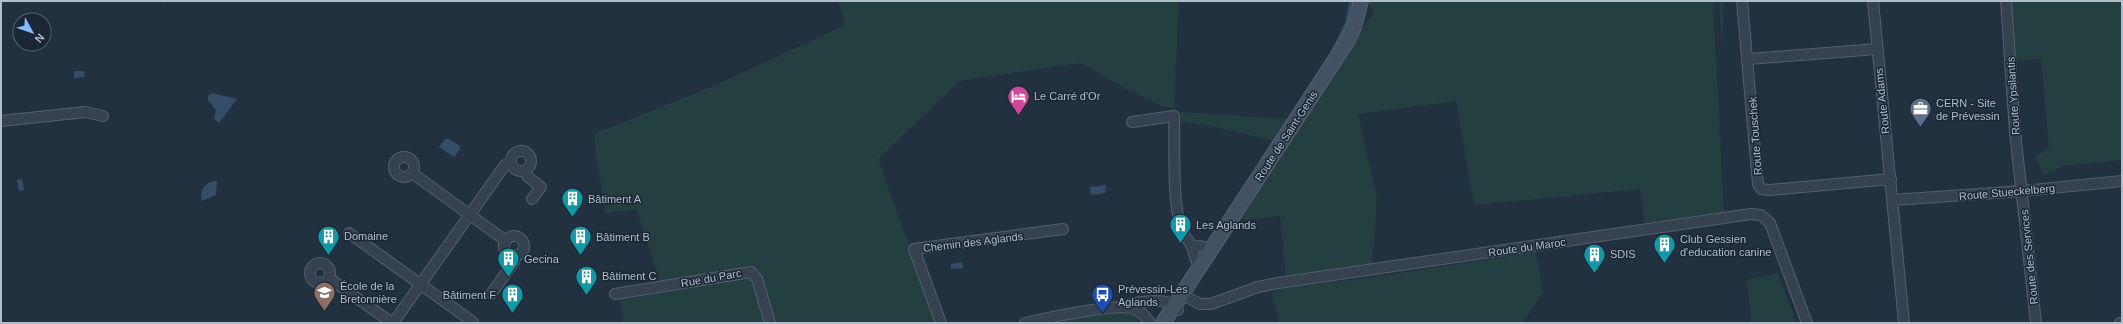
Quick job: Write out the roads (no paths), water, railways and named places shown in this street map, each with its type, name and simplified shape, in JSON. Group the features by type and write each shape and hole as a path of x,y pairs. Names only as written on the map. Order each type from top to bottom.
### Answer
{"main road":[{"name":"Route de Saint-Genis","path":"1162,323 1178,306 1201,266 1348,40 1355,24 1361,1"}],"street":[{"name":"Route Touschek","path":"1742,1 1749,59 1758,184 1761,189 1770,190 1891,179"},
{"name":"Route Adams","path":"1873,1 1893,200"},
{"name":"Route Ypsilantis","path":"2006,1 2015,132 2022,191"},
{"path":"1749,59 1877,48"},
{"path":"1,121 85,112 103,116"},
{"path":"1132,122 1174,116 1179,223 1183,236 1192,246 1194,256 1201,266"},
{"path":"329,278 392,323 505,165 511,162 515,152 522,151 528,153 532,163 525,170"},
{"path":"511,162 514,169 525,170"},
{"path":"525,170 528,177 541,187 532,199"},
{"path":"412,173 506,241"},
{"name":"Route Stueckelberg","path":"1893,200 2022,191 2122,181"},
{"name":"Route des Services","path":"2022,191 2036,323"},
{"path":"1893,200 1904,323"},
{"name":"Route du Maroc","path":"1120,308 1134,303 1153,301 1178,306 1211,304 1258,287 1278,283 1761,215 1770,223 1807,323"},
{"name":"Chemin des Aglands","path":"941,323 914,249 1063,229"},
{"path":"349,233 473,322"},
{"path":"512,236 522,240 522,252 516,255 507,252 505,247 506,241 512,236"},
{"path":"1192,246 1205,246 1212,249"},
{"path":"491,294 514,262 516,255"},
{"name":"Rue du Parc","path":"616,294 752,272 758,279 770,323"},
{"path":"1024,323 1120,308 1136,310 1143,314 1150,323"}],"water":[{"path":"74,71 84,71 85,76 74,78"},
{"path":"212,93 237,99 219,123 214,119 216,110 208,100 208,96"},
{"path":"445,139 449,139 460,146 460,149 454,157 439,147"},
{"path":"22,179 24,190 19,191 17,180"},
{"path":"217,181 216,195 202,201 201,193 206,184"},
{"path":"1106,185 1105,193 1091,195 1090,187"},
{"path":"962,262 963,268 951,269 951,264"}],"waterway":[{"path":"1333,50 1346,24 1351,1"}],"place":[{"name":"Le Carré d'Or","path":"1018,116"},
{"name":"CERN - Site de Prévessin","path":"1921,128"},
{"name":"Bâtiment A","path":"573,218"},
{"name":"Les Aglands","path":"1180,244"},
{"name":"Domaine","path":"329,256"},
{"name":"Bâtiment B","path":"580,256"},
{"name":"Club Gessien d'education canine","path":"1664,264"},
{"name":"SDIS","path":"1594,274"},
{"name":"Gecina","path":"509,278"},
{"name":"Bâtiment C","path":"586,296"},
{"name":"École de la Bretonnière","path":"325,312"},
{"name":"Bâtiment F","path":"512,314"},
{"name":"Prévessin-Les Aglands","path":"1102,314"}]}
